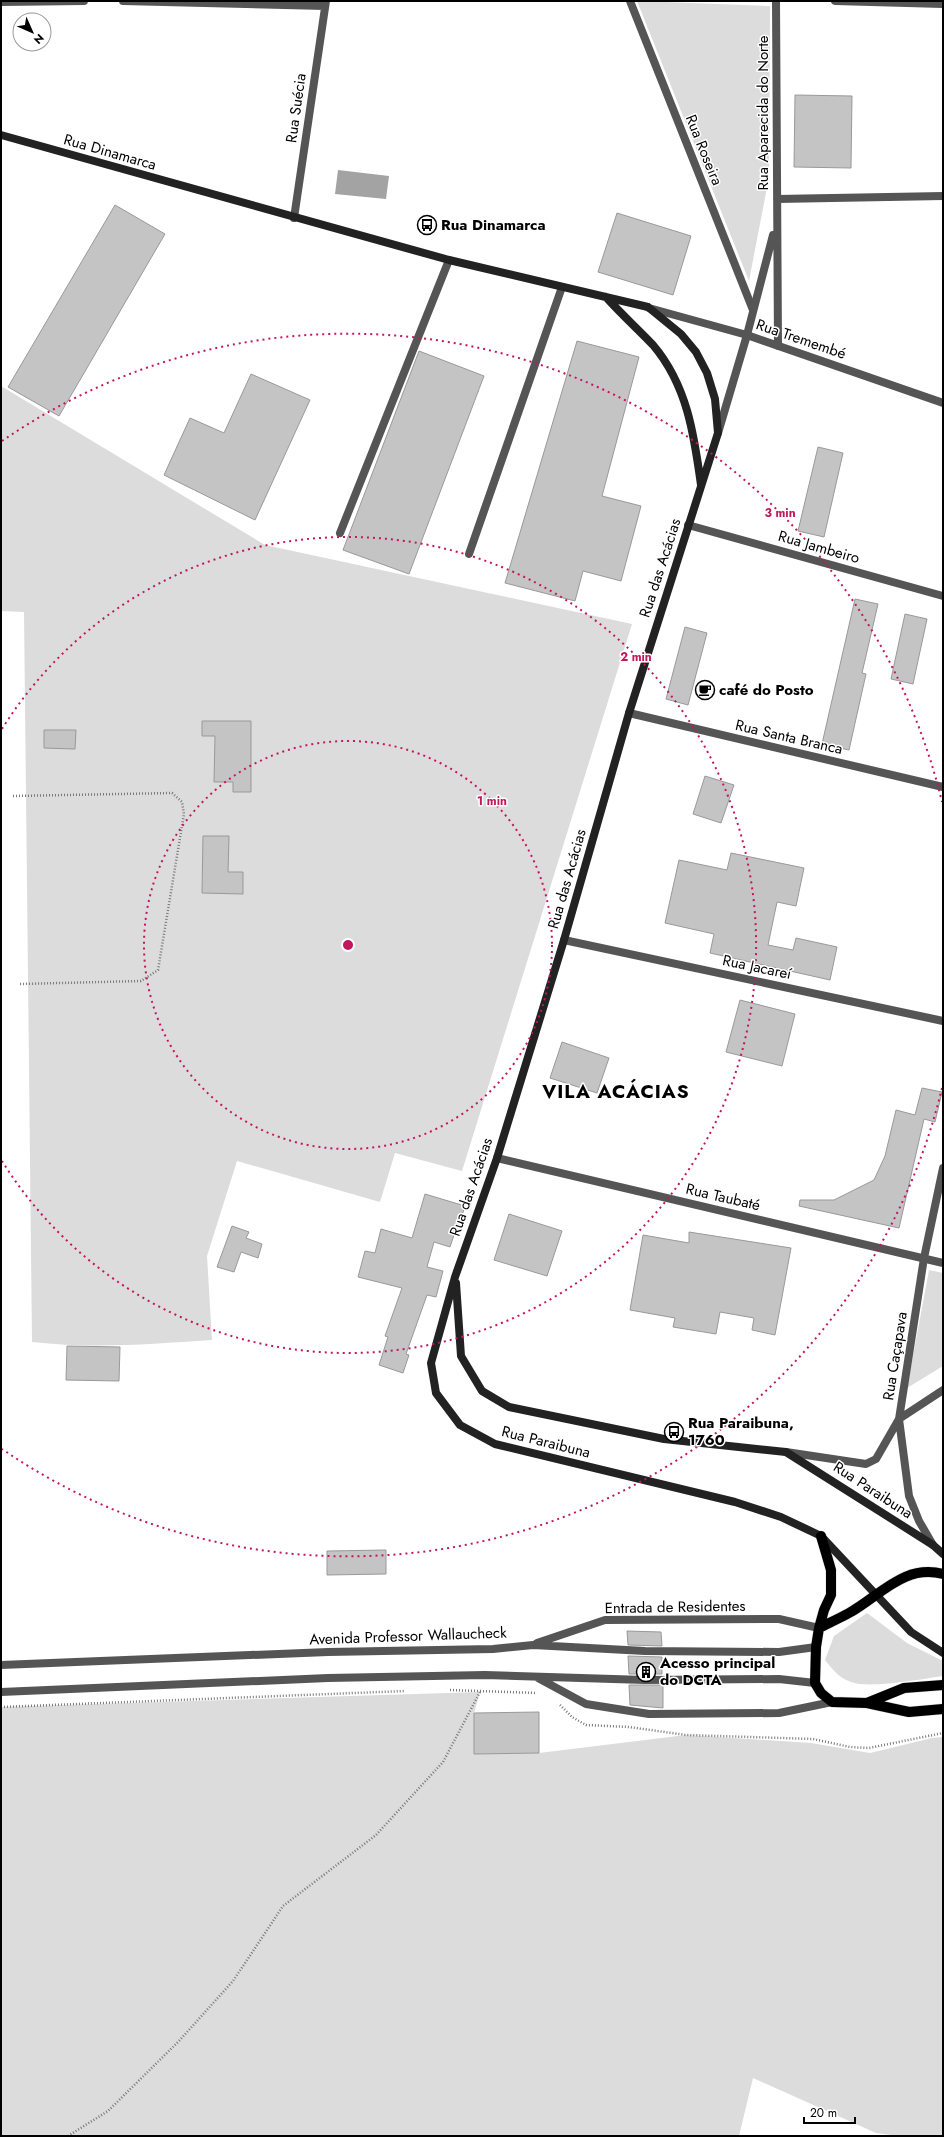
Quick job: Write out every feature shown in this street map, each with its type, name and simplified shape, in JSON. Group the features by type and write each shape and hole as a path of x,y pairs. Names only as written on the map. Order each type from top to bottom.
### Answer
{"main road":[{"name":"Rua Dinamarca","path":"1,135 294,218 449,260 606,297"},
{"name":"Rua das Acácias","path":"455,1277 497,1158 564,940 629,713 718,433 713,393 708,373 696,352 681,334 648,307 606,297"},
{"name":"Rua das Acácias","path":"606,297 625,319 652,345 671,369 682,392 692,426 701,487"},
{"name":"Rua Paraibuna","path":"455,1277 461,1356 482,1391 509,1407 664,1439 786,1452 933,1545 943,1554"},
{"name":"Rua Paraibuna","path":"455,1277 431,1363 436,1393 460,1425 495,1444 735,1502 781,1517 821,1536 911,1632 943,1653"},
{"path":"821,1536 831,1570 831,1595 824,1610 816,1648 815,1682 820,1693 832,1702 867,1703 909,1712 943,1709"},
{"path":"819,1628 850,1613 900,1578 916,1572 933,1572 943,1574"},
{"path":"867,1703 904,1688 943,1685"}],"street":[{"path":"1,2 84,1"},
{"path":"123,1 325,4"},
{"name":"Rua Roseira","path":"630,1 753,310"},
{"name":"Rua Aparecida do Norte","path":"776,1 776,224 778,346"},
{"path":"835,1 943,4"},
{"name":"Rua Suécia","path":"294,218 325,4"},
{"path":"777,199 943,196"},
{"name":"Rua Aparecida do Norte","path":"718,433 747,335 776,224"},
{"path":"340,533 449,260"},
{"path":"469,554 562,287"},
{"name":"Rua Tremembé","path":"648,307 747,335 943,403"},
{"name":"Rua Jambeiro","path":"688,525 943,596"},
{"name":"Rua Santa Branca","path":"629,713 943,787"},
{"name":"Rua Jacareí","path":"564,940 943,1021"},
{"name":"Rua Taubaté","path":"497,1158 943,1263"},
{"name":"Rua Caçapava","path":"933,1545 919,1521 909,1496 904,1470 899,1419 924,1258 943,1168"},
{"path":"899,1419 943,1390"},
{"name":"Rua Paraibuna","path":"786,1452 866,1464 876,1459 899,1419"},
{"name":"Entrada de Residentes","path":"533,1645 605,1620 779,1619 819,1628"},
{"name":"Avenida Professor Wallaucheck","path":"1,1665 328,1652 493,1649 533,1645 653,1651 779,1652 816,1648"},
{"path":"1,1692 328,1678 485,1675 645,1680 779,1679 815,1682"},
{"path":"535,1677 586,1704 649,1714 779,1713 832,1702"}],"path":[{"path":"13,796 172,793 182,802 184,814 158,970 141,980 20,984"},
{"path":"1,1707 410,1690"},
{"path":"449,1690 539,1693"},
{"path":"68,2136 108,2111 179,2041 232,1981 283,1906 376,1835 443,1762 480,1692"},
{"path":"557,1703 572,1717 586,1725 629,1726 686,1735 813,1739 850,1747 869,1748 943,1733"}],"shaded area":[{"path":"637,1 770,6 769,177 749,281"},
{"path":"338,170 389,176 386,199 335,194"},
{"path":"1,386 265,545 632,624 462,1171 395,1153 380,1202 237,1161 207,1256 212,1340 100,1345 32,1342 24,612 1,611"},
{"path":"929,1270 943,1273 943,1366 907,1388"},
{"path":"867,1613 907,1643 943,1661 943,1676 896,1683 859,1684 851,1682 840,1676 825,1660 834,1636"},
{"path":"480,1692 474,1713 474,1754 539,1753 686,1735 811,1743 870,1753 932,1738 943,1737 943,2136 899,2136 876,2133 753,2078 739,2136 1,2136 1,1707"}],"building":[{"path":"795,95 852,96 851,168 794,167"},
{"path":"115,205 165,234 59,416 8,387"},
{"path":"617,213 691,236 673,295 598,272"},
{"path":"577,341 639,357 602,496 641,506 621,581 583,571 575,601 505,583"},
{"path":"419,351 484,376 409,574 343,550"},
{"path":"251,374 310,400 255,520 164,475 190,418 224,433"},
{"path":"818,447 843,453 824,537 798,531"},
{"path":"855,599 878,604 862,673 866,674 849,750 822,744"},
{"path":"905,614 927,619 913,684 891,679"},
{"path":"685,627 707,633 688,705 666,699"},
{"path":"202,721 251,721 251,792 233,792 233,782 214,782 215,736 202,736"},
{"path":"44,730 76,730 75,749 44,748"},
{"path":"705,776 734,785 721,823 693,814"},
{"path":"203,836 229,836 228,872 243,872 243,894 202,893"},
{"path":"731,853 804,868 796,906 777,902 768,945 793,950 796,938 837,947 830,980 710,953 714,934 665,923 679,860 727,870"},
{"path":"740,1000 795,1014 782,1066 726,1052"},
{"path":"562,1042 609,1058 597,1093 550,1078"},
{"path":"922,1088 942,1092 935,1122 924,1119 899,1228 799,1206 800,1200 834,1200 874,1180 885,1156 896,1110 915,1115"},
{"path":"425,1194 465,1206 457,1232 455,1232 450,1247 434,1242 427,1267 443,1271 436,1297 427,1295 406,1354 409,1355 403,1373 379,1365 388,1337 385,1336 402,1288 358,1277 365,1251 375,1253 381,1229 412,1238"},
{"path":"509,1214 562,1231 547,1276 494,1260"},
{"path":"232,1226 249,1232 246,1238 262,1244 258,1258 241,1252 234,1272 217,1267"},
{"path":"689,1232 791,1248 775,1335 752,1330 754,1318 720,1312 716,1334 673,1327 675,1318 630,1310 643,1235 689,1243"},
{"path":"67,1346 120,1347 119,1381 66,1380"},
{"path":"386,1550 386,1574 327,1575 327,1551"},
{"path":"627,1631 661,1632 662,1646 628,1645"},
{"path":"628,1656 662,1657 662,1674 629,1674"},
{"path":"629,1685 663,1685 663,1708 630,1705"},
{"path":"539,1712 539,1753 474,1754 474,1713"}],"place":[{"name":"Rua Dinamarca","path":"427,225"},
{"name":"café do Posto","path":"705,690"},
{"name":"Rua Paraibuna, 1760","path":"674,1432"},
{"name":"Acesso principal do DCTA","path":"646,1672"}],"district":[{"name":"VILA ACÁCIAS","path":"616,1091"}]}
